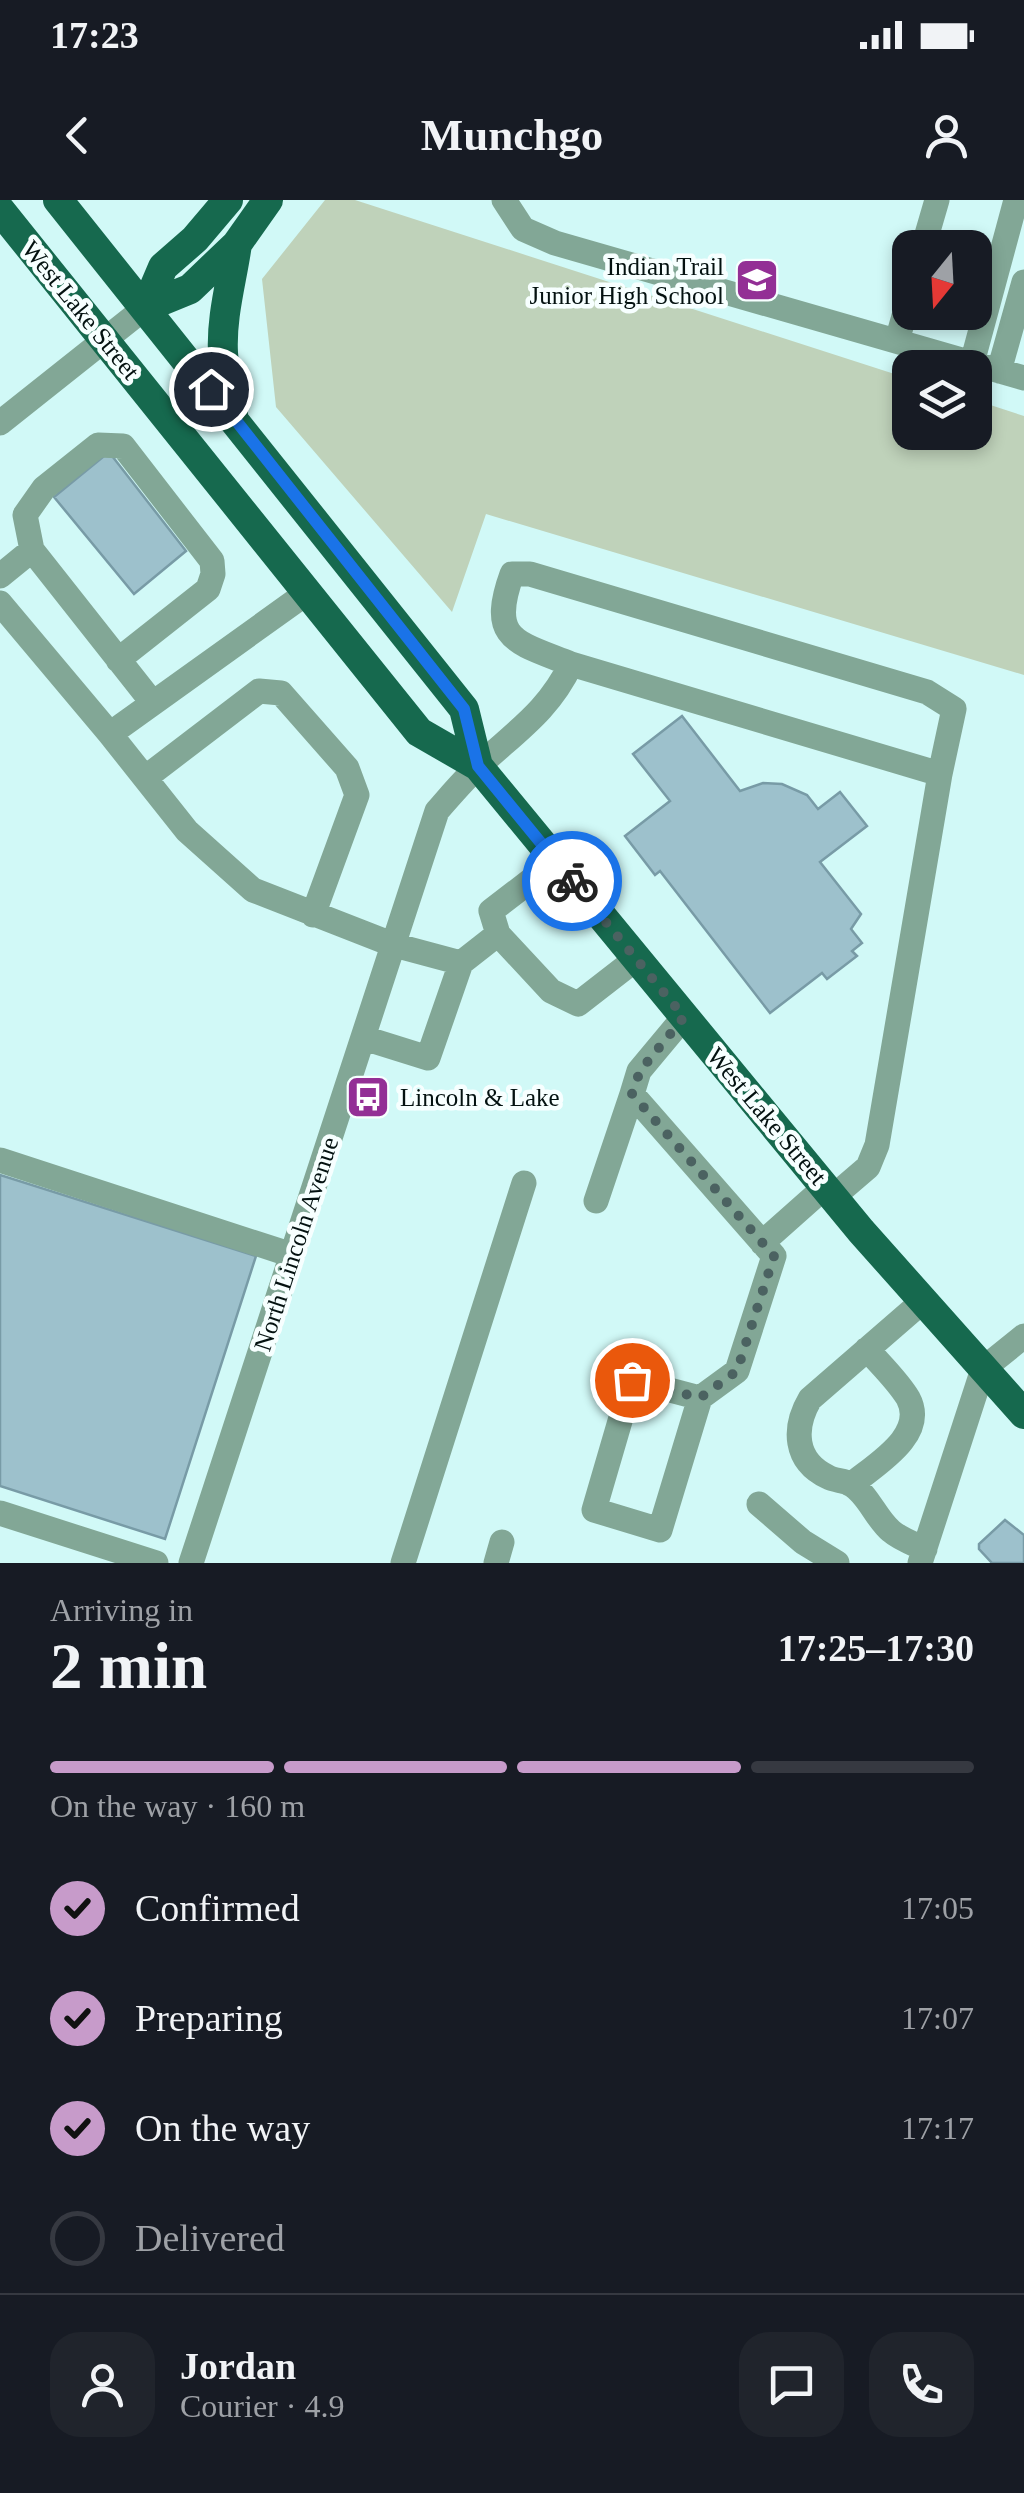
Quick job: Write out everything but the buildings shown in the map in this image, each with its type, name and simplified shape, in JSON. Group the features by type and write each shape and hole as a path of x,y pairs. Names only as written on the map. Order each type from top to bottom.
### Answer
{"main road":[{"name":"West Lake Street","path":"58,200 464,709 478,766"},
{"path":"146,307 163,266 195,239 228,200"},
{"path":"146,307 190,289 236,244 268,200"},
{"name":"West Lake Street","path":"0,210 420,732 478,766 829,1192 1024,1414"},
{"path":"233,417 233,395 223,359 223,326 236,244"}],"street":[{"path":"504,200 515,220 538,236 929,350"},
{"path":"929,230 937,200"},
{"path":"975,350 1016,200"},
{"path":"1012,374 1024,282"},
{"path":"0,424 146,307"},
{"path":"897,341 900,330"},
{"path":"118,660 208,589 212,561 123,446 98,445 44,488 26,514 32,550 118,660 152,702"},
{"path":"0,576 32,550"},
{"path":"762,1242 868,1167 877,1145 954,709 926,692 530,574 512,574 502,601 502,622 518,641 571,664 940,774"},
{"path":"110,734 308,592"},
{"path":"0,603 187,831 253,890 394,945 461,963"},
{"name":"North Lincoln Avenue","path":"191,1563 436,810 478,766 543,709 558,691 571,664"},
{"path":"145,778 259,691 281,694 347,768 357,795 313,915"},
{"path":"556,861 491,912 498,934 551,991 578,1004 636,958"},
{"path":"364,1038 428,1058 461,963 498,934"},
{"path":"596,1202 640,1071 684,1017"},
{"path":"632,1094 774,1256 737,1371 700,1398 660,1530 594,1510 632,1380 700,1398"},
{"path":"0,1160 292,1255"},
{"path":"404,1563 524,1183"},
{"path":"923,1301 810,1399 797,1438 813,1467 825,1476 852,1484 892,1532 923,1556 982,1369 1024,1336"},
{"path":"852,1484 897,1448 911,1429 910,1401 868,1349"},
{"path":"760,1504 803,1542 837,1563"},
{"path":"0,1513 156,1563"}],"green space":[{"path":"325,200 355,200 892,373 892,450 992,450 992,406 1024,416 1024,675 486,514 452,612 276,407 262,279"}],"way so far":[{"path":"572,881 684,1017 640,1071 632,1094 774,1256 737,1371 700,1398 632,1380"}],"place":[{"name":"Indian Trail Junior High School","path":"757,280"},
{"name":"Lincoln & Lake","path":"368,1097"}],"route":[{"path":"211,389 464,709 478,766 572,881"}]}
